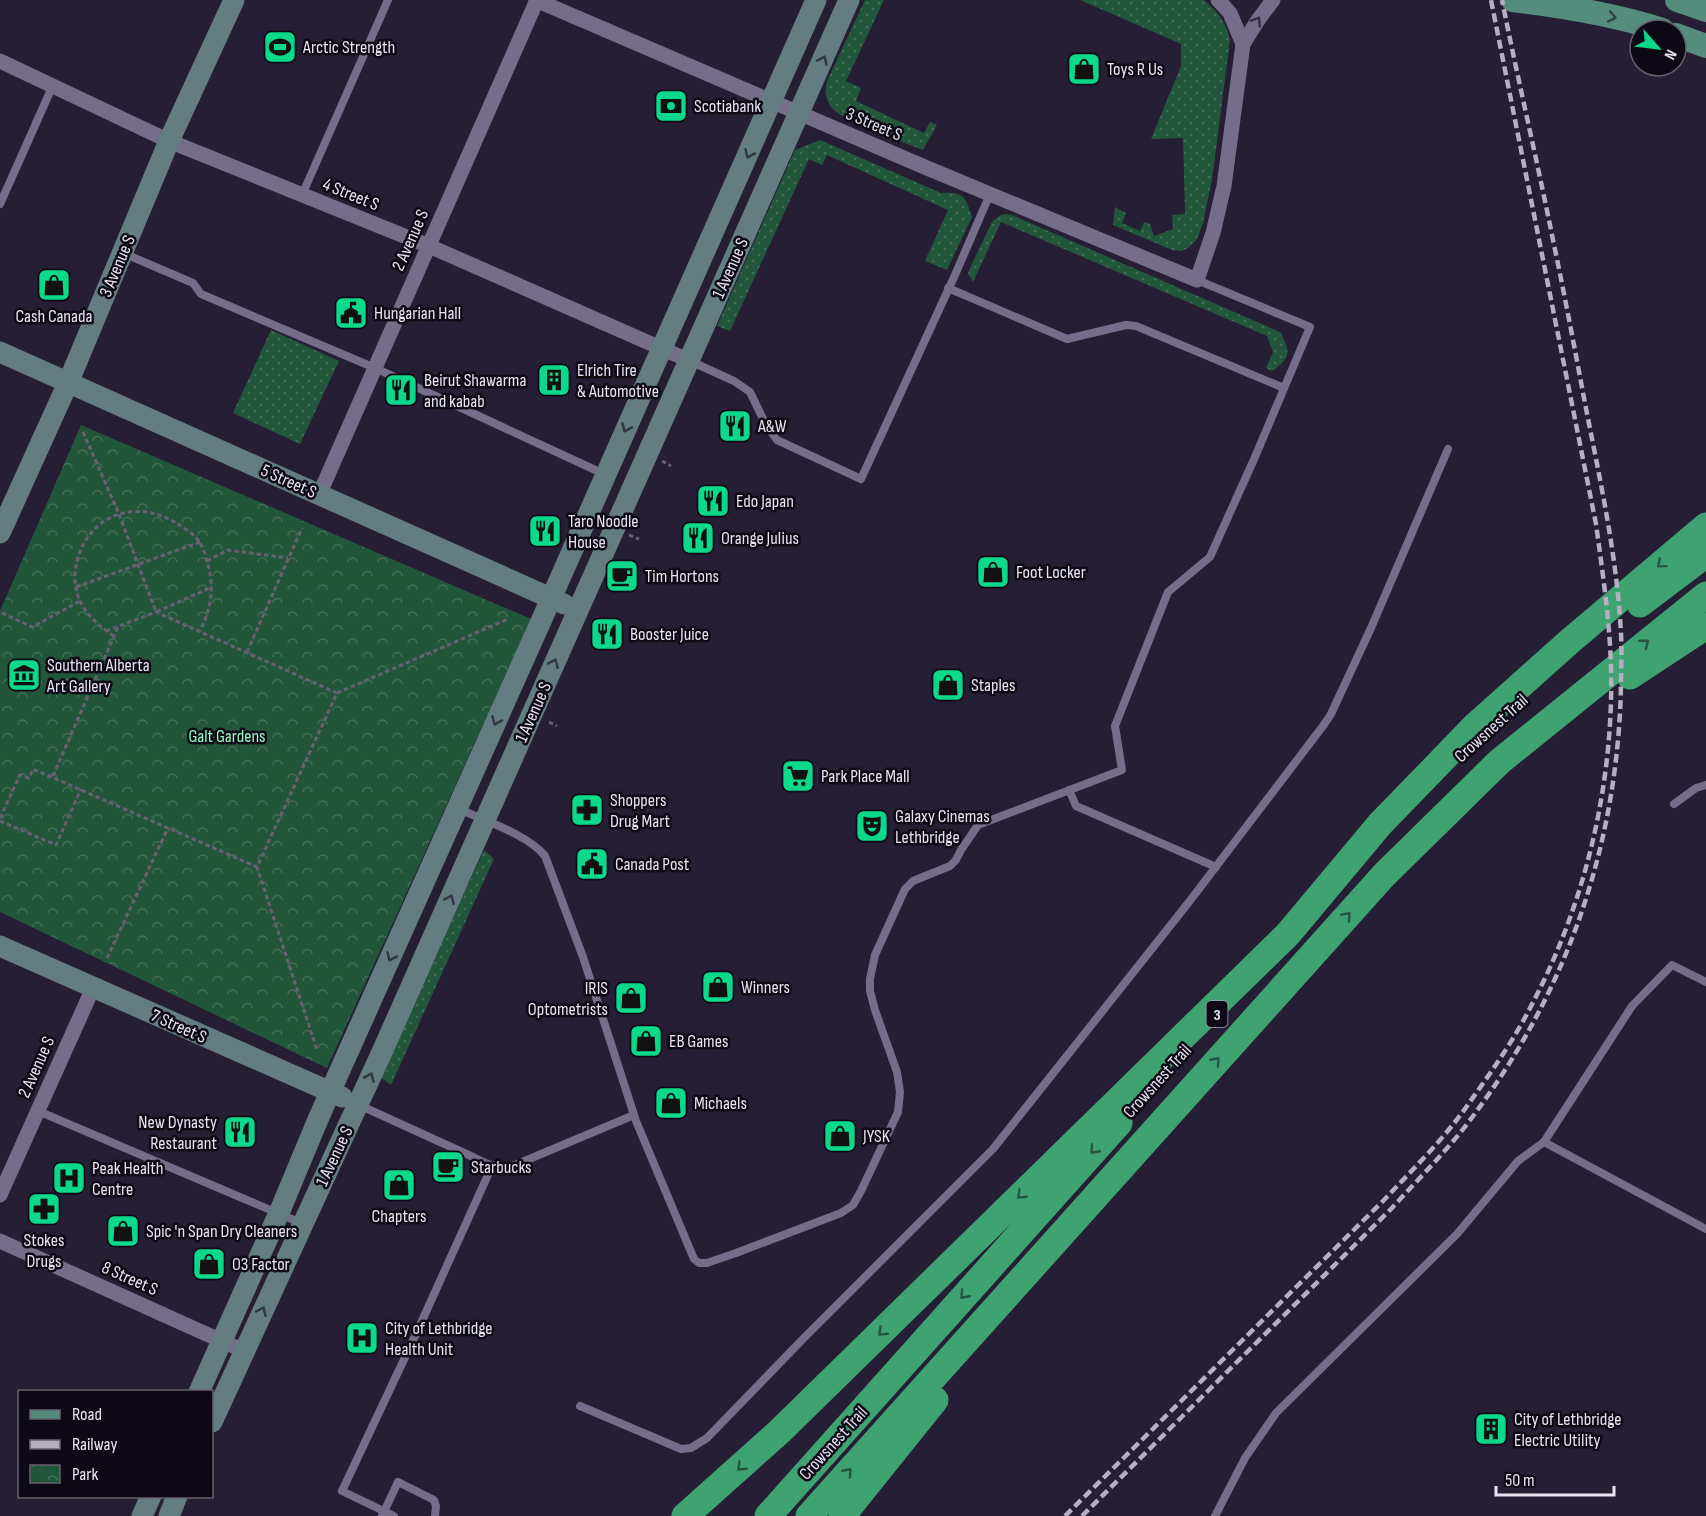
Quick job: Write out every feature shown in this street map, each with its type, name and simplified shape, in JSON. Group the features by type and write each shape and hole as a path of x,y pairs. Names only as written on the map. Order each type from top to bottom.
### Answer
{"highway":[{"path":"685,1516 779,1432 1288,934 1380,824 1476,725 1570,641 1706,526"},
{"name":"Crowsnest Trail","path":"768,1516 1288,934 1461,754 1504,715 1601,635 1706,554"},
{"name":"Crowsnest Trail","path":"809,1516 1384,875 1499,762 1706,595"},
{"path":"1384,875 1595,702 1663,653 1706,626"},
{"path":"842,1516 1188,1092"}],"main road":[{"path":"1512,0 1571,4 1628,19"},
{"path":"1677,0 1706,10"},
{"path":"1688,39 1706,46"}],"street":[{"name":"3 Avenue S","path":"0,533 68,383 169,141 234,0"},
{"name":"3 Street S","path":"537,0 1197,280"},
{"name":"2 Avenue S","path":"319,495 537,0"},
{"name":"1 Avenue S","path":"200,1390 330,1092 816,0"},
{"name":"1 Avenue S","path":"213,1420 485,821 849,0"},
{"path":"1218,0 1230,13 1243,44"},
{"path":"1197,280 1213,233 1224,186 1243,44 1273,0"},
{"name":"4 Street S","path":"0,61 169,141 429,246 688,360"},
{"name":"5 Street S","path":"0,352 578,611"},
{"name":"7 Street S","path":"0,946 358,1104"},
{"name":"2 Avenue S","path":"0,1195 93,988"},
{"name":"8 Street S","path":"0,1241 244,1351"},
{"path":"142,1516 151,1498"}],"lane":[{"path":"302,195 388,0"},
{"path":"0,203 53,85"},
{"path":"688,360 743,386 750,392 766,425 777,440 861,478 990,194"},
{"path":"123,253 193,283 201,294 375,368 605,475"},
{"path":"457,808 536,846 545,856 582,957 634,1115 694,1259 699,1263 706,1263 736,1253 841,1213 853,1205 898,1112 900,1092 897,1072 875,1010 870,991 870,979 875,955 905,890 913,881 950,866 978,825 1122,770 1115,726 1168,592 1210,557 1310,327 1197,280"},
{"path":"948,288 1067,339 1126,325 1136,326 1284,388"},
{"path":"580,1406 681,1449 691,1448 703,1442 993,1149 1216,867 1327,720 1371,628 1448,449"},
{"path":"1674,804 1696,788 1706,785"},
{"path":"1069,790 1076,806 1216,867"},
{"path":"1215,1516 1245,1458 1276,1413 1457,1233 1518,1161 1544,1142 1632,1006 1672,965 1706,982"},
{"path":"358,1104 492,1166 505,1167 515,1165 634,1115"},
{"path":"38,1111 302,1224"},
{"path":"1544,1142 1706,1230"},
{"path":"394,1516 383,1514 342,1491 492,1166"},
{"path":"383,1514 398,1482 434,1500 435,1516"}],"path":[{"path":"83,432 119,514 156,612 337,693"},
{"path":"660,461 672,466"},
{"path":"114,636 91,619 80,601 75,580 76,559 85,539 100,524 119,514 141,511 163,515 200,542 207,561 212,600 200,631"},
{"path":"247,652 302,528"},
{"path":"627,534 639,539"},
{"path":"76,586 200,542"},
{"path":"207,561 228,550 288,558"},
{"path":"106,631 212,587"},
{"path":"2,613 32,627 80,601"},
{"path":"317,1050 257,867 337,693 508,618"},
{"path":"53,776 118,626"},
{"path":"544,720 557,726"},
{"path":"81,789 56,845 0,820 20,775 29,778 33,769 53,776 257,867"},
{"path":"107,958 168,828"}],"green space":[{"path":"865,0 884,0 846,81 861,88 856,101 924,133 930,122 937,125 923,150 848,119 832,108 828,102 827,81"},
{"path":"1080,0 1204,0 1224,23 1230,40 1212,180 1203,223 1197,239 1181,251 1172,250 1113,225 1115,207 1126,213 1122,223 1140,231 1144,222 1150,224 1154,236 1173,229 1172,215 1185,214 1183,138 1151,139 1181,66 1181,44"},
{"path":"820,140 941,193 955,193 963,197 972,217 947,270 925,261 948,210 827,155 822,165 809,159 730,331 717,326 795,150"},
{"path":"1005,214 1012,215 1280,332 1286,345 1286,358 1272,371 1266,368 1273,352 1267,336 1001,222 973,282 968,274 969,270 992,222"},
{"path":"271,330 339,361 300,444 233,413"},
{"name":"Galt Gardens","path":"81,425 531,619 327,1068 0,912 0,611"},
{"path":"484,850 494,859 391,1085 380,1077"}],"railway":[{"path":"1065,1516 1383,1201 1458,1119 1500,1059 1529,1010 1563,937 1588,860 1597,821 1609,741 1611,679 1605,590 1596,524 1491,0"},
{"path":"1082,1516 1391,1209 1466,1125 1509,1064 1537,1014 1562,963 1582,910 1598,856 1610,800 1618,743 1621,647 1616,574 1565,299 1502,0"}],"place":[{"name":"Arctic Strength","path":"280,47"},
{"name":"Toys R Us","path":"1084,69"},
{"name":"Scotiabank","path":"671,106"},
{"name":"Cash Canada","path":"54,285"},
{"name":"Hungarian Hall","path":"351,313"},
{"name":"Elrich Tire & Automotive","path":"554,380"},
{"name":"Beirut Shawarma and kabab","path":"401,390"},
{"name":"A&W","path":"735,426"},
{"name":"Edo Japan","path":"713,501"},
{"name":"Taro Noodle House","path":"545,531"},
{"name":"Orange Julius","path":"698,538"},
{"name":"Foot Locker","path":"993,572"},
{"name":"Tim Hortons","path":"622,576"},
{"name":"Booster Juice","path":"607,634"},
{"name":"Southern Alberta Art Gallery","path":"24,675"},
{"name":"Staples","path":"948,685"},
{"name":"Park Place Mall","path":"798,776"},
{"name":"Shoppers Drug Mart","path":"587,810"},
{"name":"Galaxy Cinemas Lethbridge","path":"872,826"},
{"name":"Canada Post","path":"592,864"},
{"name":"Winners","path":"718,987"},
{"name":"IRIS Optometrists","path":"631,998"},
{"name":"EB Games","path":"646,1041"},
{"name":"Michaels","path":"671,1103"},
{"name":"New Dynasty Restaurant","path":"240,1132"},
{"name":"JYSK","path":"840,1136"},
{"name":"Starbucks","path":"448,1167"},
{"name":"Peak Health Centre","path":"69,1178"},
{"name":"Chapters","path":"399,1185"},
{"name":"Stokes Drugs","path":"44,1209"},
{"name":"Spic 'n Span Dry Cleaners","path":"123,1231"},
{"name":"O3 Factor","path":"209,1264"},
{"name":"City of Lethbridge Health Unit","path":"362,1338"},
{"name":"City of Lethbridge Electric Utility","path":"1491,1429"}]}
